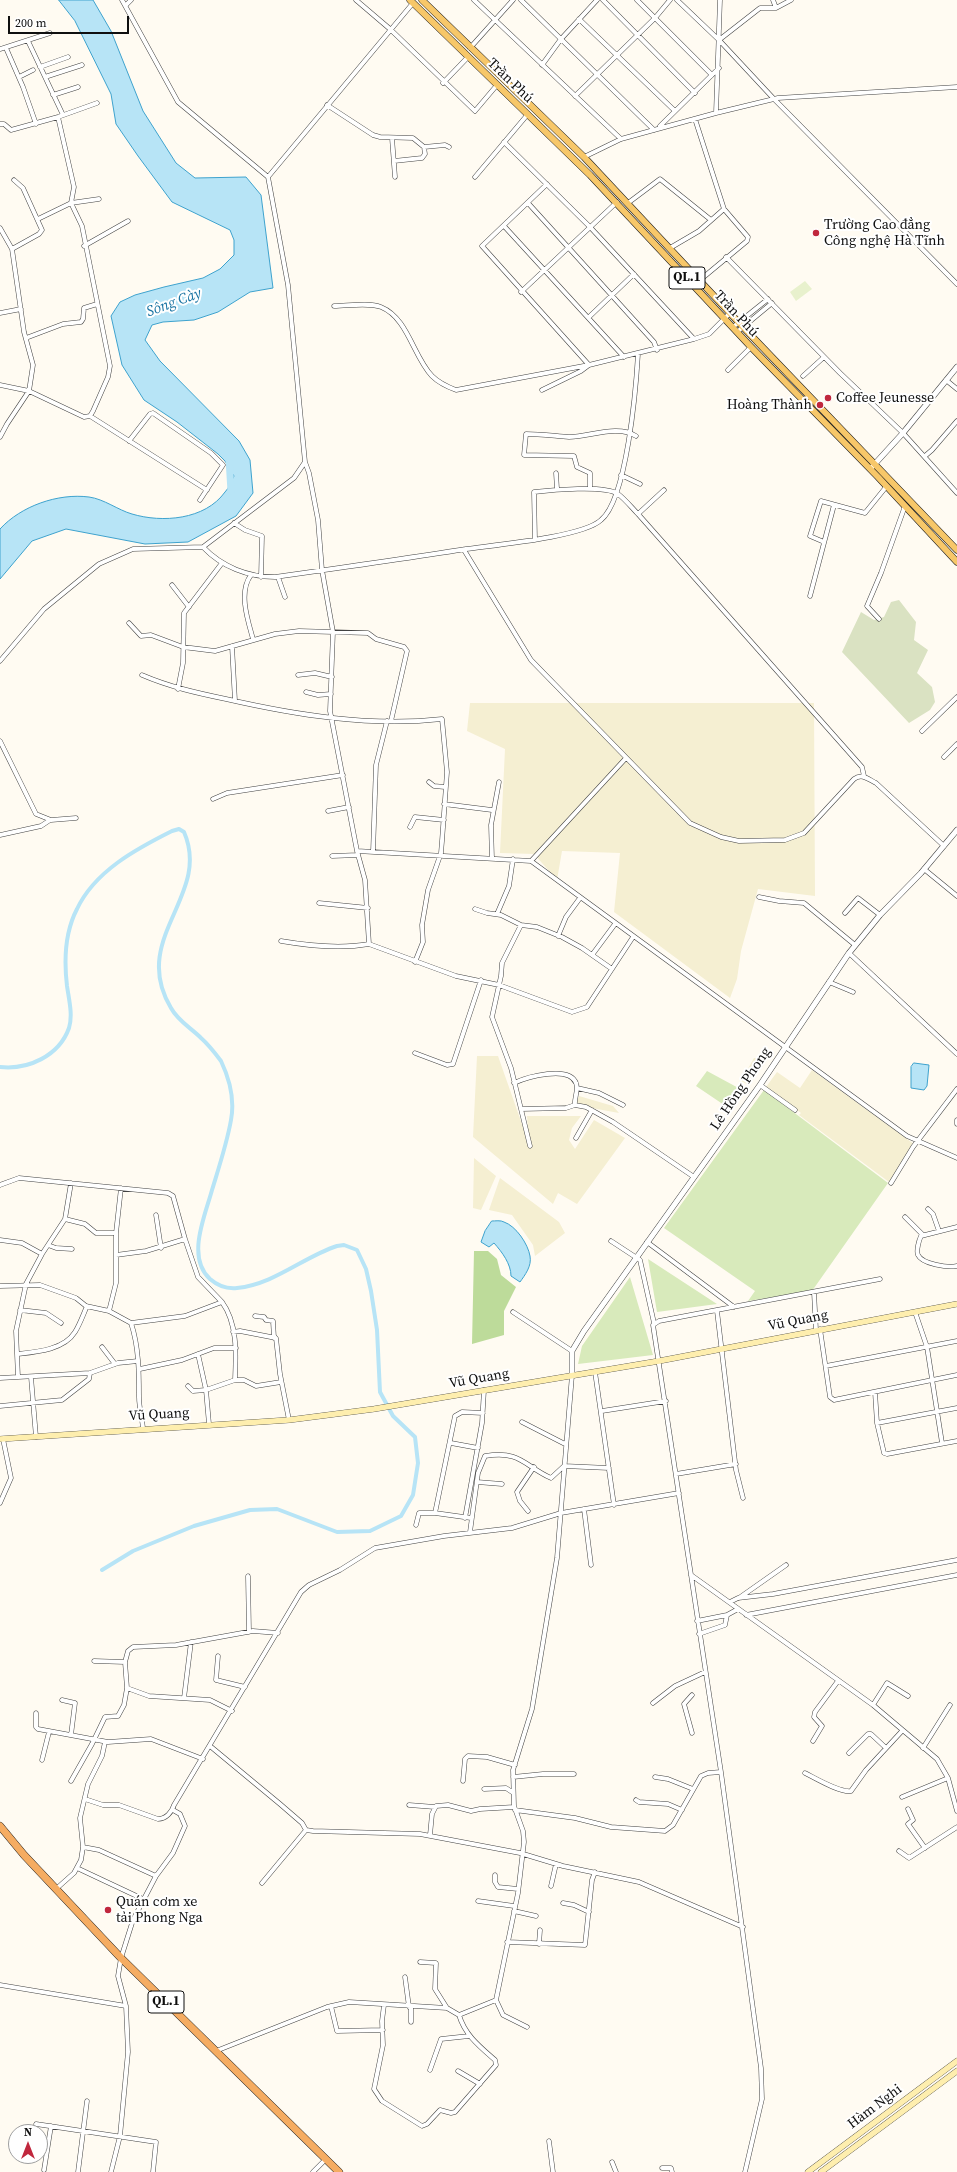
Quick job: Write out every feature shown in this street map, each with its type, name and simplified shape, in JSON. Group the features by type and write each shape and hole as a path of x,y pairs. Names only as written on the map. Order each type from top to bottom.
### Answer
{"highway":[{"name":"QL.1","path":"0,1826 24,1855 121,1958 215,2052 339,2172"}],"main road":[{"name":"Trần Phú","path":"422,0 584,157 730,313 957,550"},
{"name":"Trần Phú","path":"411,1 528,114 616,202 724,319 870,469 957,562"},
{"name":"Vũ Quang","path":"2,1439 143,1428 289,1420 374,1409 659,1361 818,1329 957,1304"},
{"name":"Hàm Nghi","path":"808,2172 957,2061"},
{"name":"Hàm Nghi","path":"821,2172 957,2071"}],"street":[{"path":"122,0 178,102 268,177 288,285 305,462 309,473 318,520 322,570 333,632 331,717 358,853 365,880 368,908 369,944"},
{"path":"126,6 131,0"},
{"path":"356,0 390,29 443,83 475,111 497,85"},
{"path":"474,0 621,139"},
{"path":"470,48 513,0"},
{"path":"521,0 654,130"},
{"path":"542,65 560,39 597,0"},
{"path":"602,0 695,93"},
{"path":"637,0 712,75"},
{"path":"575,96 655,18 670,0"},
{"path":"677,0 719,40 774,99 957,284"},
{"path":"716,113 719,68 720,0"},
{"path":"773,0 776,8"},
{"path":"719,40 760,8 776,8 791,0"},
{"path":"268,177 390,29 411,1"},
{"path":"579,19 675,111"},
{"path":"0,49 50,33"},
{"path":"28,41 63,115"},
{"path":"6,48 19,77 36,124"},
{"path":"40,66 68,57"},
{"path":"443,83 468,57"},
{"path":"45,77 82,65"},
{"path":"660,127 719,68"},
{"path":"19,77 33,70"},
{"path":"53,95 78,87"},
{"path":"584,157 621,139 660,127 695,120 716,113 774,99 957,87"},
{"path":"0,124 4,124 11,130 36,124 97,103"},
{"path":"327,106 380,137 413,138 424,147 425,154 422,158 394,161"},
{"path":"475,177 528,114"},
{"path":"58,117 74,187 71,203 82,226 84,246 98,304 110,366 108,377 90,416"},
{"path":"695,120 724,209 748,237 747,241 700,280"},
{"path":"392,138 395,178"},
{"path":"504,142 590,227 694,339"},
{"path":"424,147 444,145 449,147"},
{"path":"628,203 660,179 711,220"},
{"path":"12,249 41,232 42,228 23,188 14,180"},
{"path":"548,184 482,246 521,292 589,365"},
{"path":"38,219 71,203 99,199"},
{"path":"521,292 616,202"},
{"path":"528,203 654,342 657,350"},
{"path":"670,248 699,231 724,209"},
{"path":"84,246 128,221"},
{"path":"504,226 589,317 624,357"},
{"path":"0,228 12,249 26,338 33,365 29,391 6,424 0,437"},
{"path":"726,257 824,357 903,433 957,493"},
{"path":"589,317 634,274"},
{"path":"735,330 768,299"},
{"path":"741,324 772,303"},
{"path":"26,338 63,324 81,322 84,307 98,304"},
{"path":"334,306 373,306 387,311 400,324 432,376 446,386 456,390 589,365 657,350 709,334 730,313"},
{"path":"0,313 21,309"},
{"path":"728,370 751,347"},
{"path":"203,547 222,563 251,575 261,577 278,576 535,540 592,526 602,520 607,512 621,474 630,432 638,354"},
{"path":"803,376 824,357"},
{"path":"542,390 581,371 589,365"},
{"path":"870,469 903,433 957,367"},
{"path":"946,380 957,389"},
{"path":"0,385 29,391 84,417 90,416 207,490"},
{"path":"129,441 150,414 156,414 222,462 223,465 200,500"},
{"path":"925,456 957,421"},
{"path":"590,489 590,474 577,467 575,457 525,455 525,436 571,437 618,431 630,432 636,436"},
{"path":"0,661 44,609 85,574 104,561 133,549 203,547 294,478 305,462"},
{"path":"556,474 557,489"},
{"path":"621,474 640,484"},
{"path":"824,542 811,537 810,533 821,501 865,513 886,487"},
{"path":"535,540 534,492 557,489 590,489 615,493 638,514 801,696 862,767 864,776"},
{"path":"638,514 664,490"},
{"path":"810,596 834,505"},
{"path":"879,618 867,606 881,573 905,506"},
{"path":"234,523 263,538 261,577"},
{"path":"464,550 531,660 690,823 720,837 739,841 785,840 804,833 854,779 858,776 864,776 876,784 944,846"},
{"path":"178,689 183,663 183,618 189,606 196,600 222,563"},
{"path":"251,575 246,584 246,605 253,639"},
{"path":"278,576 284,597"},
{"path":"172,585 189,606"},
{"path":"129,623 141,636 150,635 183,647 215,651 253,639 299,631 365,632 376,639 406,649 407,654 376,766 373,852"},
{"path":"232,646 235,701"},
{"path":"298,675 315,673 332,677"},
{"path":"142,675 178,689 261,707 331,717 389,721 442,719 446,758 444,820 439,857 432,875 422,925 423,942 414,962"},
{"path":"306,692 318,695 331,694"},
{"path":"922,731 957,697"},
{"path":"0,741 32,809 39,816 51,820 76,818"},
{"path":"944,757 957,744"},
{"path":"531,861 626,758"},
{"path":"213,798 228,793 343,775"},
{"path":"429,782 434,786 445,787"},
{"path":"492,859 490,830 492,810 499,782"},
{"path":"444,804 492,810"},
{"path":"328,811 349,807"},
{"path":"410,827 415,817 444,820"},
{"path":"0,835 41,826 51,820"},
{"name":"Lê Hồng Phong","path":"572,1351 584,1331 760,1085 785,1046 855,945 880,915 924,870 956,832"},
{"path":"332,856 373,852 439,857 513,859 531,861 615,924 917,1142 957,1158"},
{"path":"497,914 509,886 513,859"},
{"path":"924,870 957,896"},
{"path":"759,897 779,901 804,903 855,945"},
{"path":"558,936 566,917 580,898"},
{"path":"845,913 858,898 880,915"},
{"path":"319,903 368,908"},
{"path":"475,909 487,913 497,914 521,925 537,927 558,936 575,944 612,969"},
{"path":"592,955 615,924"},
{"path":"521,925 503,961 492,1020 514,1083 530,1146"},
{"path":"282,941 298,944 354,946 369,944 414,962 456,976 481,980 499,985 563,1010 577,1012 587,1007 633,937"},
{"path":"849,954 957,1054"},
{"path":"415,1053 448,1065 453,1064 481,980"},
{"path":"829,982 853,992"},
{"path":"514,1083 561,1072 575,1080 577,1088 575,1105"},
{"path":"760,1085 795,1110"},
{"path":"577,1088 598,1093 623,1105"},
{"path":"890,1183 917,1142 924,1135 957,1089"},
{"path":"521,1109 566,1108 575,1105 592,1110 613,1122 694,1178"},
{"path":"576,1138 592,1110"},
{"path":"0,1185 20,1178 122,1188 172,1195 175,1200 185,1239 198,1277 230,1312 236,1348 235,1380"},
{"path":"18,1377 16,1331 26,1284 42,1254 64,1219 71,1183"},
{"path":"109,1312 115,1288 116,1233 122,1188"},
{"path":"928,1210 933,1214 939,1231"},
{"path":"156,1215 161,1248"},
{"path":"905,1217 923,1235"},
{"path":"64,1219 85,1224 96,1233 116,1233"},
{"path":"957,1227 923,1235 919,1239 917,1253 920,1258 944,1268 957,1266"},
{"path":"116,1255 161,1248 185,1239"},
{"path":"0,1240 22,1243 42,1254"},
{"path":"611,1241 640,1260 655,1323 653,1325 666,1401 697,1621 721,1772 743,1928 763,2093 745,2172"},
{"path":"647,1242 734,1307"},
{"path":"48,1244 56,1248 72,1249"},
{"path":"655,1323 880,1279"},
{"path":"0,1286 26,1284 45,1287 76,1298 87,1306 109,1312 132,1324 185,1316 222,1302"},
{"path":"814,1292 818,1329 832,1400 957,1375"},
{"path":"17,1354 42,1351 66,1341 74,1333 87,1306"},
{"path":"20,1310 49,1314 61,1323"},
{"path":"717,1311 736,1464 744,1498"},
{"path":"513,1312 572,1351 572,1375 557,1558 532,1710 512,1777 514,1808 524,1837 523,1854 518,1889 496,2000 503,2015 527,2027"},
{"path":"915,1312 927,1347 942,1444"},
{"path":"255,1316 264,1317 266,1320 273,1321 274,1338 277,1344 281,1382 289,1420"},
{"path":"132,1324 140,1369 139,1399 143,1428"},
{"path":"234,1332 240,1331 274,1338"},
{"path":"826,1366 957,1341"},
{"path":"102,1347 115,1364"},
{"path":"140,1369 182,1360 214,1348 236,1348"},
{"path":"198,1354 206,1390 209,1424"},
{"path":"0,1378 90,1373 115,1364 138,1361"},
{"path":"595,1372 602,1411 614,1505"},
{"path":"0,1406 62,1400 89,1379 90,1373"},
{"path":"31,1377 36,1437"},
{"path":"188,1386 192,1390 206,1390 235,1380 244,1380 256,1386 281,1382"},
{"path":"465,1518 478,1448 483,1413 484,1390"},
{"path":"875,1392 877,1423 883,1452 887,1454 957,1441"},
{"path":"602,1411 666,1401"},
{"path":"877,1423 957,1408"},
{"path":"435,1513 457,1414 483,1413"},
{"path":"522,1422 566,1444"},
{"path":"0,1503 11,1478 2,1439"},
{"path":"451,1443 478,1448"},
{"path":"470,1532 480,1464 485,1456 511,1456 522,1459 551,1478 564,1466 609,1468"},
{"path":"676,1474 736,1464"},
{"path":"528,1510 520,1501 517,1492 534,1467"},
{"path":"477,1482 502,1484"},
{"path":"85,1799 103,1805 119,1805 158,1819 164,1818 173,1810 174,1805 232,1711 304,1588 340,1570 370,1550 380,1546 470,1532 517,1527 561,1513 679,1493"},
{"path":"584,1509 590,1565"},
{"path":"416,1525 419,1513 435,1513 471,1518"},
{"path":"738,1598 774,1594 957,1560"},
{"path":"730,1602 786,1565"},
{"path":"691,1575 873,1705 937,1759 948,1778 957,1811"},
{"path":"746,1614 957,1575"},
{"path":"248,1576 249,1632"},
{"path":"697,1621 727,1615 738,1609"},
{"path":"699,1634 725,1625 727,1615"},
{"path":"71,1781 95,1739 105,1717 118,1716 122,1711 126,1688 125,1662 128,1651 133,1647 176,1645 249,1632 278,1633"},
{"path":"184,1698 192,1642"},
{"path":"218,1656 216,1680 245,1687"},
{"path":"94,1661 125,1662"},
{"path":"653,1703 675,1686 705,1672"},
{"path":"813,1741 822,1726 814,1717 815,1712 838,1680"},
{"path":"873,1705 887,1683 908,1696"},
{"path":"126,1688 149,1696 210,1700 232,1711"},
{"path":"692,1695 684,1704 692,1733"},
{"path":"62,1700 75,1703 71,1735"},
{"path":"923,1748 950,1705"},
{"path":"36,1713 36,1728 49,1732 106,1742 151,1739 202,1759"},
{"path":"805,1773 849,1792 853,1789 866,1770 902,1731"},
{"path":"42,1760 49,1732"},
{"path":"850,1753 868,1734 871,1734 886,1748"},
{"path":"56,1889 69,1880 77,1868 82,1856 79,1822 88,1784 102,1756 106,1742"},
{"path":"210,1746 286,1809 306,1830 430,1835 523,1854 556,1864 639,1882 743,1928"},
{"path":"463,1781 465,1759 468,1756 487,1757 515,1765"},
{"path":"409,1805 435,1807 448,1805 471,1811 480,1809 514,1808 575,1818 611,1827 665,1831 670,1828 682,1810 701,1776 708,1773 721,1772"},
{"path":"512,1777 543,1774 574,1774"},
{"path":"655,1777 668,1779 693,1789"},
{"path":"902,1797 948,1778"},
{"path":"484,1789 508,1789 512,1792"},
{"path":"636,1800 639,1802 668,1804 682,1810"},
{"path":"430,1835 435,1807"},
{"path":"908,1808 913,1820 908,1824 925,1848"},
{"path":"111,2172 120,2136 128,2052 126,2006 118,1976 121,1958 133,1920 143,1899 156,1876 173,1853 185,1826 180,1814 173,1810"},
{"path":"899,1851 909,1858 957,1827"},
{"path":"262,1883 306,1830"},
{"path":"82,1847 100,1850 156,1876"},
{"path":"552,1886 556,1864"},
{"path":"77,1868 143,1899"},
{"path":"507,1942 585,1945 592,1880 595,1872"},
{"path":"495,1874 496,1886 518,1889"},
{"path":"478,1901 514,1909 536,1916"},
{"path":"563,1903 574,1905 589,1912"},
{"path":"539,1944 540,1930"},
{"path":"384,2005 383,2046 374,2089 382,2101 420,2126 427,2124 440,2110 451,2113 455,2112 495,2067 496,2062 469,2036 459,2015 447,2008 436,1992 436,1963 420,1962"},
{"path":"405,1977 411,2022"},
{"path":"0,1985 126,2006"},
{"path":"459,2015 496,2000"},
{"path":"215,2052 331,2006 349,2002 410,2007 447,2008"},
{"path":"331,2006 337,2031 383,2030"},
{"path":"430,2070 441,2039 469,2036"},
{"path":"458,2071 480,2084"},
{"path":"78,2172 87,2101"},
{"path":"48,2126 156,2142 153,2172"},
{"path":"44,2170 51,2126"},
{"path":"549,2141 553,2172"},
{"path":"313,2172 326,2159"},
{"path":"612,2162 616,2172"},
{"path":"662,2168 672,2168 672,2172"}],"shaded area":[{"path":"470,703 814,703 815,896 758,889 741,951 737,979 730,998 614,912 620,853 562,851 557,880 534,854 500,853 505,749 467,731"},
{"path":"477,1056 498,1056 529,1144 527,1116 581,1116 572,1128 569,1140 575,1149 594,1120 625,1138 577,1204 558,1193 553,1204 473,1137"},
{"path":"754,1058 769,1058 749,1085 741,1081"},
{"path":"812,1070 914,1144 889,1182 799,1115 801,1113 766,1087 777,1072 800,1088"},
{"path":"579,1096 613,1106 619,1113 575,1105"},
{"path":"474,1158 496,1176 481,1210 473,1208"},
{"path":"500,1178 559,1222 565,1233 535,1256 533,1245 512,1215 489,1210"}],"green space":[{"path":"805,281 812,289 796,301 790,292"},
{"path":"899,600 916,622 914,640 928,650 917,673 932,687 935,702 930,710 909,723 842,652 861,612 874,620 884,617 891,602"},
{"path":"707,1071 744,1091 730,1109 696,1086"},
{"path":"764,1090 888,1183 812,1291 748,1301 755,1291 664,1228"},
{"path":"474,1251 488,1251 497,1259 501,1275 516,1287 504,1311 504,1335 472,1344"},
{"path":"648,1259 717,1304 657,1312"},
{"path":"630,1277 653,1355 578,1364 582,1346"}],"water":[{"path":"59,0 93,0 111,31 143,111 176,163 195,178 246,177 261,195 273,288 250,292 218,312 194,320 163,322 152,325 145,340 160,361 239,441 250,460 253,493 236,516 188,542 145,544 66,529 32,541 0,579 0,529 18,514 29,508 53,499 77,496 95,498 132,514 144,517 182,517 195,514 206,509 228,489 234,476 225,461 218,454 177,422 144,400 122,365 111,316 120,302 135,295 203,278 220,269 234,255 234,240 230,230 172,202 138,156 116,124 111,94 75,21"},
{"path":"914,1063 929,1065 927,1086 924,1090 911,1088 911,1067"},
{"path":"492,1221 501,1221 513,1227 527,1246 530,1256 530,1263 528,1270 520,1282 511,1276 508,1263 494,1243 489,1247 481,1242 485,1231"}],"waterway":[{"name":"Sông Cày","path":"229,459 231,491"},
{"path":"0,1067 21,1066 41,1059 58,1046 64,1038 69,1028 71,1018 67,986 66,947 73,918 85,895 94,883 118,862 144,845 172,831 179,829 184,832 190,855 188,877 164,938 159,960 161,983 174,1013 181,1021 207,1043 221,1061 227,1075 232,1097 232,1112 227,1137 199,1236 199,1259 203,1270 216,1284 230,1288 237,1288 251,1285 276,1276 324,1251 337,1246 344,1245 357,1250 366,1269 371,1291 377,1330 380,1392 393,1416 415,1437 418,1463 413,1495 401,1516 370,1531 337,1532 277,1509 250,1510 194,1526 133,1551 102,1570"}],"place":[{"name":"Trường Cao đẳng Công nghệ Hà Tĩnh","path":"816,233"},
{"name":"Coffee Jeunesse","path":"828,398"},
{"name":"Hoàng Thành","path":"820,405"},
{"name":"Quán cơm xe tải Phong Nga","path":"108,1910"}]}
